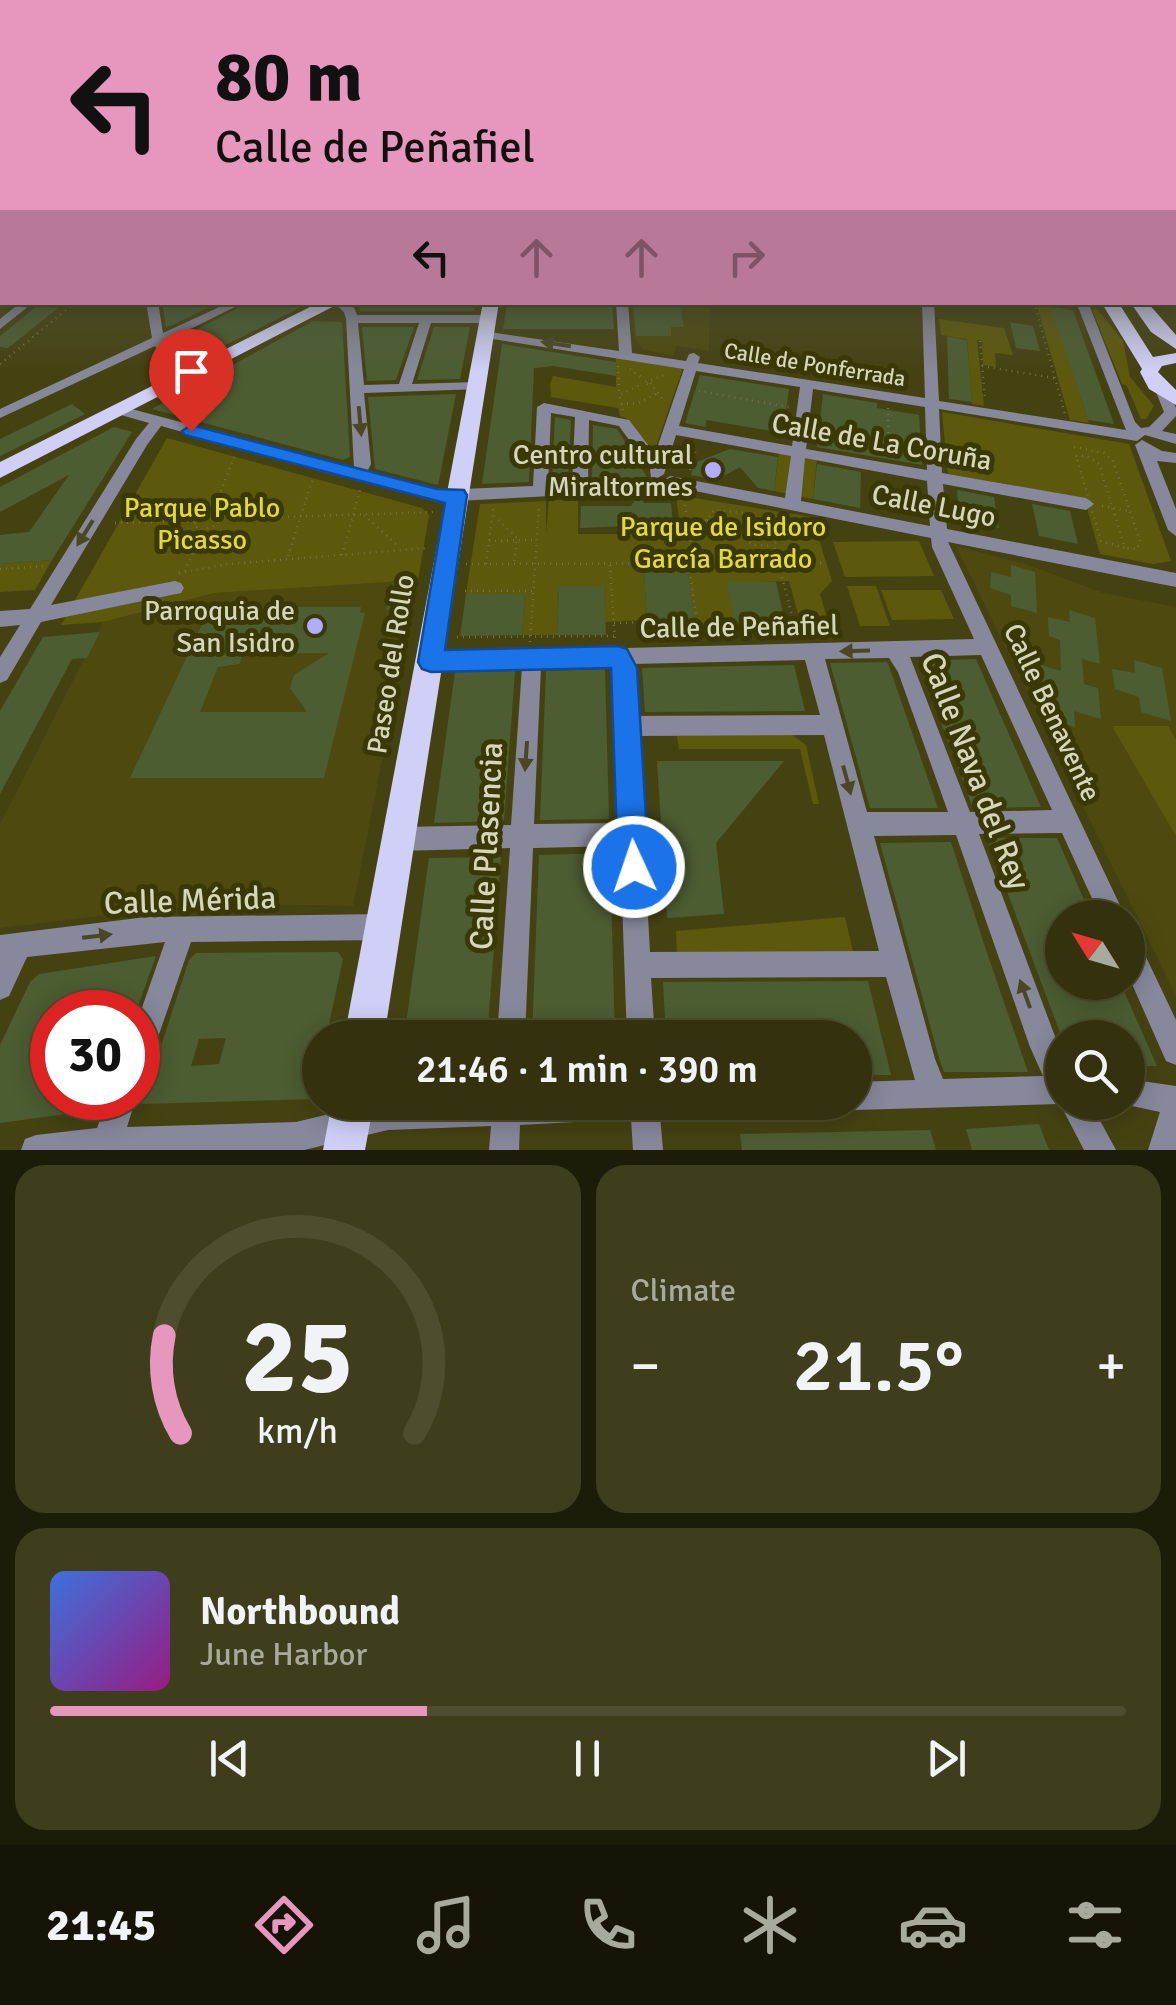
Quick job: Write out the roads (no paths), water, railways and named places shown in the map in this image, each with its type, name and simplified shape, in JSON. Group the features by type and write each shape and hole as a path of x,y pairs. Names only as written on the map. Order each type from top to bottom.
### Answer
{"main road":[{"path":"0,471 325,305"},
{"path":"1111,305 1150,367 1151,378 1170,395"},
{"path":"1140,305 1157,328 1176,344"},
{"name":"Paseo del Rollo","path":"367,1020 400,839 444,649 457,495 489,318"},
{"path":"1150,367 1176,358"}],"street":[{"path":"0,324 25,305"},
{"path":"156,305 156,340 176,370 187,376"},
{"path":"0,414 233,305"},
{"path":"335,305 350,310 352,318 363,464 359,482"},
{"path":"404,388 439,305"},
{"path":"622,305 622,358"},
{"path":"928,305 937,534"},
{"path":"1083,305 1130,424 1176,458"},
{"name":"Calle de Ponferrada","path":"352,318 489,318 622,358 692,360 807,384 1144,437"},
{"path":"0,401 110,351 134,348"},
{"path":"656,476 692,360"},
{"path":"789,508 807,384"},
{"path":"357,388 476,386"},
{"path":"1144,437 1171,412 1170,395"},
{"path":"539,496 544,408 582,413 622,412 656,476"},
{"name":"Calle Lugo","path":"119,410 359,482 437,496 539,496 656,476 789,508 1176,580"},
{"path":"580,490 582,413"},
{"path":"0,674 157,422"},
{"name":"Calle de La Coruña","path":"669,428 1086,504"},
{"path":"1144,437 1176,438"},
{"path":"1144,437 1176,530"},
{"path":"643,448 663,448"},
{"name":"Calle Benavente","path":"937,534 1105,900"},
{"path":"0,619 34,616 176,578"},
{"path":"616,646 624,668 640,1020"},
{"path":"806,646 832,724 921,1059 935,1094"},
{"name":"Calle Plasencia","path":"512,1020 531,648"},
{"name":"Calle de Peñafiel","path":"444,649 988,648"},
{"name":"Calle Nava del Rey","path":"894,650 907,668 1045,1049"},
{"path":"626,726 832,724"},
{"path":"857,819 869,825 1068,821"},
{"path":"400,839 632,834"},
{"name":"Calle Mérida","path":"10,947 184,929 384,927"},
{"path":"160,995 184,929"},
{"path":"0,987 10,947"},
{"path":"638,965 896,964"},
{"path":"1145,983 1176,1050"},
{"path":"872,1096 1045,1088"},
{"path":"1145,1097 1176,1104 1168,1147"},
{"path":"105,1146 114,1120"},
{"path":"504,1150 506,1120"},
{"path":"648,1120 648,1150"},
{"path":"1084,1120 1101,1150"},
{"path":"36,1150 296,1137 349,1125"}],"place":[{"name":"Centro cultural Miraltormes","path":"713,470"},
{"name":"Parroquia de San Isidro","path":"315,626"}],"park label":[{"name":"Parque Pablo Picasso","path":"202,523"},
{"name":"Parque de Isidoro García Barrado","path":"723,542"}]}
